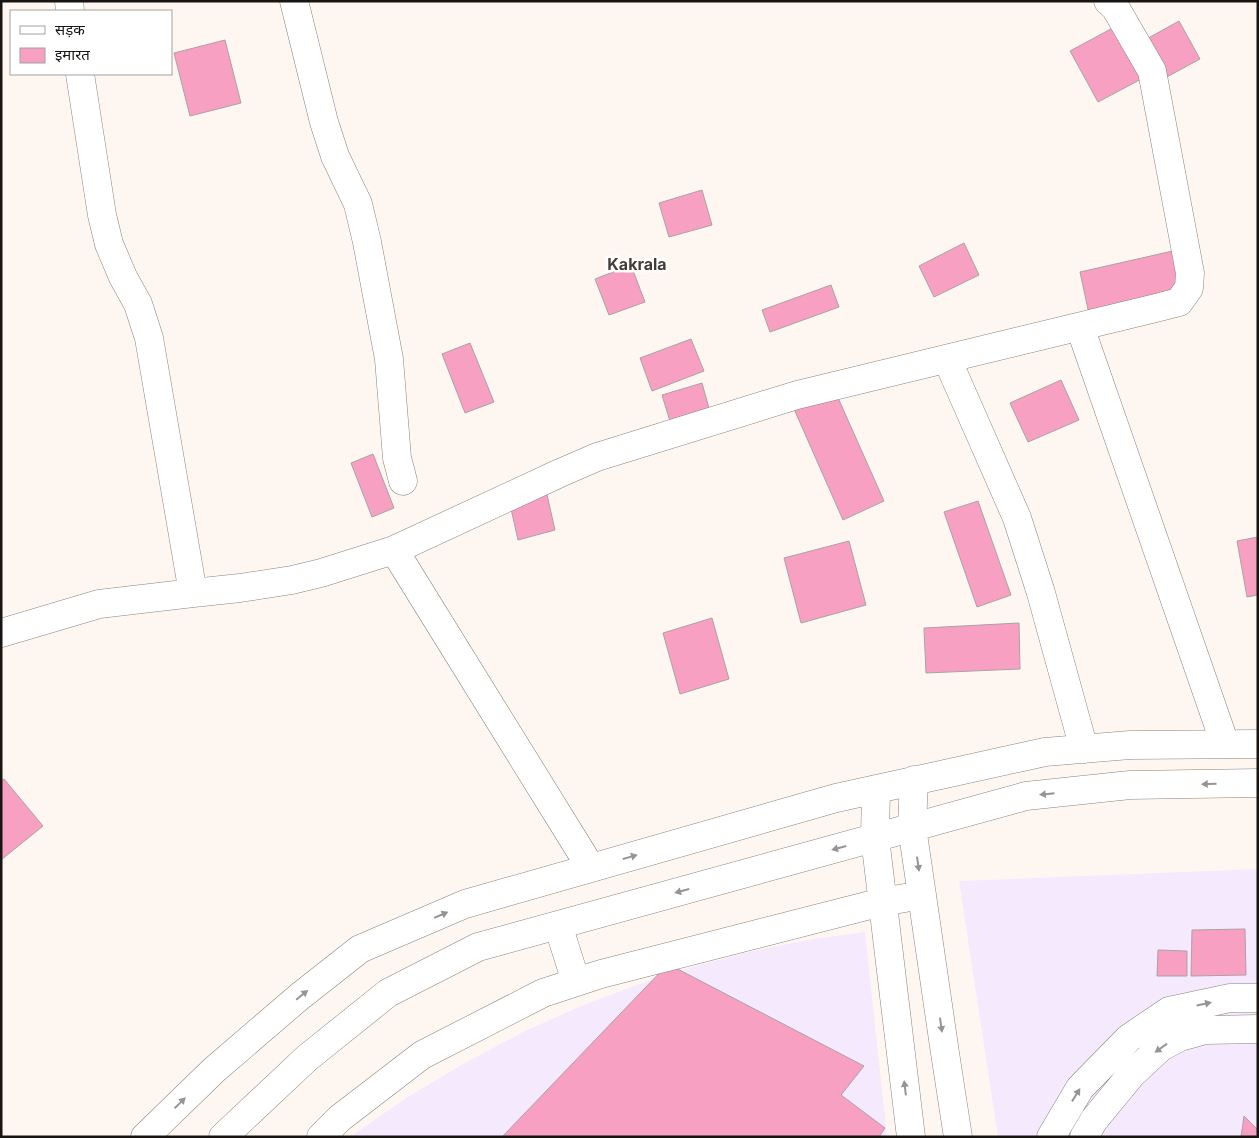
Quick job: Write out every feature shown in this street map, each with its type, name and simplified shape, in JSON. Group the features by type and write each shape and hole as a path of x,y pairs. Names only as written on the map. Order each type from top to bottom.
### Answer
{"street":[{"path":"294,1 324,122 335,156 358,204 368,242 389,359 397,458 403,481"},
{"path":"1,633 100,604 240,588 292,580 321,573 394,550 597,457 797,395 1179,302 1189,288 1190,273 1152,72 1115,7 1108,1"},
{"path":"80,75 102,214 110,244 123,277 138,304 149,338 193,593"},
{"path":"1080,327 1225,744"},
{"path":"947,358 1017,518 1042,593 1084,749"},
{"path":"394,550 592,868"},
{"path":"145,1137 221,1064 299,997 360,949 465,904 836,798 1045,752 1130,745 1258,744"},
{"path":"914,780 912,827 958,1137"},
{"path":"224,1137 307,1058 388,993 478,948 1026,796 1130,785 1258,783"},
{"path":"876,789 875,838 911,1137"},
{"path":"321,1137 340,1118 422,1055 543,992 600,974 882,902 922,895"},
{"path":"558,925 576,982"},
{"path":"1051,1137 1080,1088 1129,1038 1169,1011 1230,998 1258,998"},
{"path":"1084,1137 1094,1120 1131,1075 1160,1047 1180,1037 1205,1030 1258,1029"}],"shaded area":[{"path":"1258,869 1258,1137 998,1137 959,881"},
{"path":"865,932 887,1137 350,1137 406,1098 463,1064 521,1033 581,1006 692,967 749,952 807,940"}],"building":[{"path":"1179,21 1200,59 1163,79 1143,41"},
{"path":"1120,24 1147,76 1098,102 1070,51"},
{"path":"225,40 241,103 190,116 174,53"},
{"path":"702,190 712,225 669,237 659,203"},
{"path":"964,243 979,275 934,297 919,266"},
{"path":"1177,250 1187,292 1089,314 1080,272"},
{"path":"631,265 645,302 609,315 595,279"},
{"path":"831,285 839,307 770,332 762,310"},
{"path":"691,339 704,371 652,391 640,358"},
{"path":"470,343 494,402 465,413 442,354"},
{"path":"1061,380 1079,420 1028,442 1010,403"},
{"path":"702,383 712,419 673,431 662,395"},
{"path":"835,391 884,501 843,520 794,409"},
{"path":"373,454 394,508 372,517 351,463"},
{"path":"543,477 555,530 518,540 506,486"},
{"path":"978,501 1011,595 977,607 944,512"},
{"path":"1258,537 1258,595 1247,597 1237,541"},
{"path":"849,541 866,605 801,623 784,558"},
{"path":"712,618 729,679 680,694 663,633"},
{"path":"1019,623 1020,669 926,673 924,628"},
{"path":"4,779 43,826 1,860 1,781"},
{"path":"1245,929 1246,975 1191,976 1192,930"},
{"path":"1158,950 1187,951 1187,976 1157,976"},
{"path":"668,964 864,1066 841,1095 885,1128 879,1137 502,1137"},
{"path":"1244,1116 1258,1130 1258,1137 1241,1137"}],"district":[{"name":"Kakrala","path":"637,264"}]}
